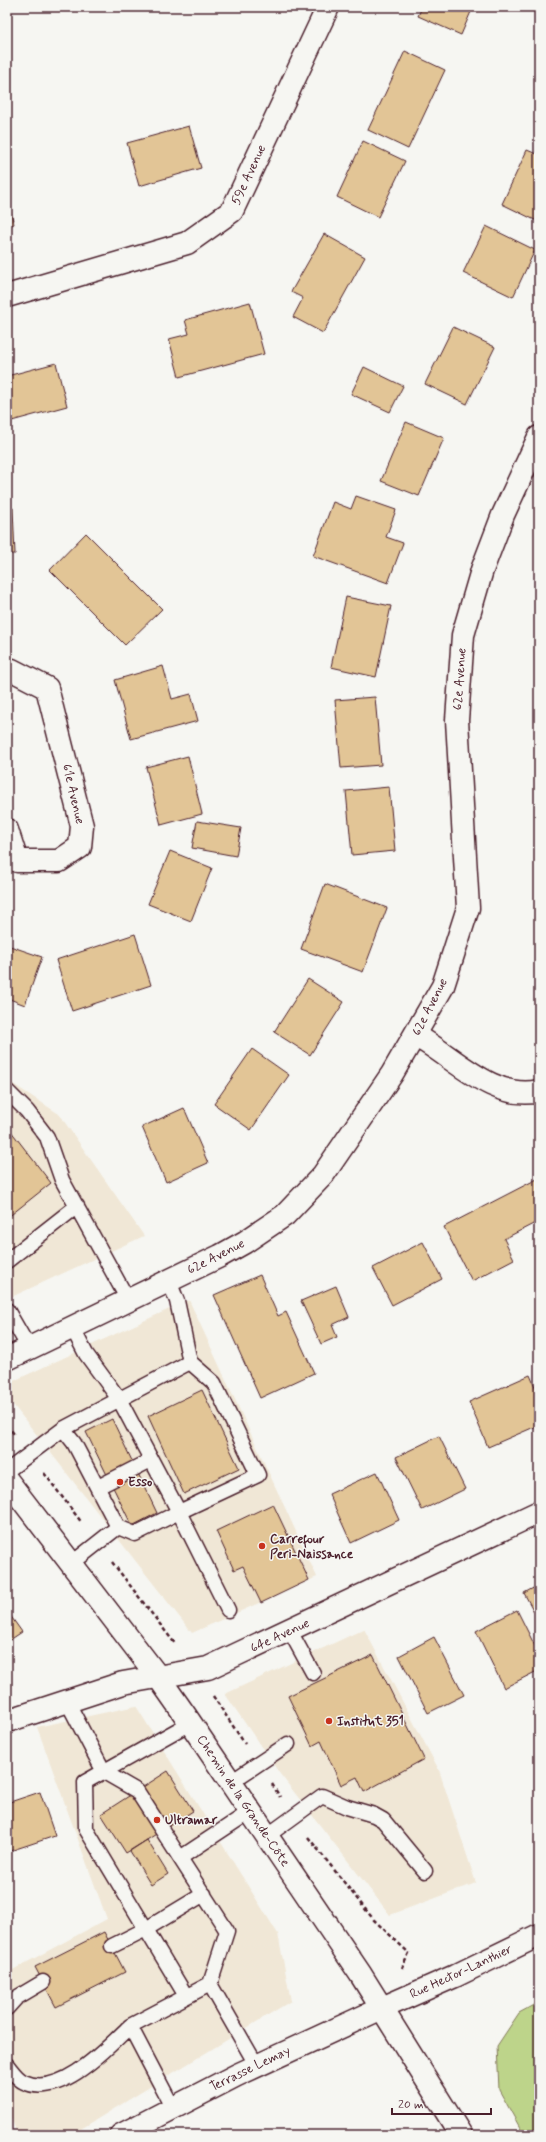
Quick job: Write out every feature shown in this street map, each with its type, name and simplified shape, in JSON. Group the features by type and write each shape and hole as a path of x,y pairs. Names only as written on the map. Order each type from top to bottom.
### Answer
{"street":[{"name":"59e Avenue","path":"7,296 187,243 232,211 328,7"},
{"name":"62e Avenue","path":"7,1359 245,1242 285,1215 305,1196 339,1154 416,1036 443,986 468,908 457,720 463,636 482,570 503,515 539,437"},
{"name":"61e Avenue","path":"7,671 12,670 47,688 82,826 80,847 59,860 17,861 7,830"},
{"path":"416,1036 489,1083 518,1091 539,1091"},
{"name":"Chemin de la Grande-Côte","path":"7,1480 159,1678 251,1811 382,2008 461,2135"},
{"name":"64e Avenue","path":"7,1721 123,1683 159,1678 208,1668 290,1631 539,1512"},
{"name":"Rue Hector-Lanthier","path":"382,2008 455,1976 539,1935"},
{"name":"Terrasse Lemay","path":"121,2135 257,2066 382,2008"}],"lane":[{"path":"7,1092 27,1111 47,1137 62,1180 128,1300"},
{"path":"7,1260 77,1206"},
{"path":"63,1429 74,1443 118,1527 135,1534 258,1475 214,1383 190,1362 177,1301 168,1281"},
{"path":"7,1310 29,1348"},
{"path":"72,1327 86,1354 119,1399 179,1512 228,1610"},
{"path":"7,1471 63,1429 190,1362"},
{"path":"98,1487 151,1460"},
{"path":"71,1564 118,1527"},
{"path":"290,1631 313,1673"},
{"path":"7,2065 23,2082 33,2086 47,2085 86,2067 130,2026 210,1984 227,1931 137,1791 104,1772 67,1701"},
{"path":"186,1996 86,1829 85,1782 190,1723"},
{"path":"231,1782 288,1744"},
{"path":"267,1836 322,1796 346,1807 374,1815 383,1820 425,1871"},
{"path":"180,1858 251,1811"},
{"path":"112,1946 146,1929 204,1894"},
{"path":"7,2008 16,1998 43,1982"},
{"path":"210,1984 257,2066"},
{"path":"130,2026 173,2108"}],"path":[{"path":"7,1425 18,1440"},
{"path":"41,1469 78,1518"},
{"path":"116,1567 178,1648"},
{"path":"220,1705 232,1726"},
{"path":"305,1833 374,1920 409,1953"}],"shaded area":[{"path":"7,1080 59,1114 144,1236 7,1299"},
{"path":"189,1300 317,1577 192,1633 7,1397 7,1384"},
{"path":"364,1629 439,1770 476,1883 390,1915 280,1774 225,1694"},
{"path":"136,1706 278,1934 291,2001 71,2135 18,2135 7,2109 7,1973 107,1919 37,1727"}],"green space":[{"path":"539,2002 539,2135 524,2135 499,2090 497,2046 519,2013"}],"building":[{"path":"422,7 473,7 461,35 418,16"},
{"path":"405,51 445,70 408,149 368,130"},
{"path":"189,126 201,168 139,186 127,143"},
{"path":"363,141 405,161 378,217 337,197"},
{"path":"527,150 539,155 539,222 502,204"},
{"path":"7,199 14,224 7,227"},
{"path":"486,226 535,250 513,297 463,273"},
{"path":"324,234 365,257 323,333 293,317 303,298 291,292"},
{"path":"250,302 264,354 179,377 169,339 189,334 185,320"},
{"path":"453,327 495,347 467,404 425,384"},
{"path":"56,363 67,406 8,422 7,376"},
{"path":"364,367 403,386 390,412 351,394"},
{"path":"406,422 444,438 419,496 381,481"},
{"path":"356,496 396,510 386,537 403,543 388,583 313,556 333,502 351,509"},
{"path":"7,508 13,508 15,554 7,554"},
{"path":"86,533 162,609 125,645 50,570"},
{"path":"346,597 391,606 376,677 331,667"},
{"path":"163,666 172,699 191,694 198,721 131,739 115,680"},
{"path":"375,697 381,765 341,768 335,700"},
{"path":"188,756 202,814 161,825 146,767"},
{"path":"389,787 395,851 352,855 346,791"},
{"path":"197,821 241,828 236,856 192,848"},
{"path":"170,851 212,868 191,921 148,904"},
{"path":"325,884 387,908 363,972 301,949"},
{"path":"135,934 151,985 72,1011 56,960"},
{"path":"7,945 42,957 25,1005 7,998"},
{"path":"308,979 344,1002 310,1055 274,1032"},
{"path":"252,1049 289,1075 251,1130 214,1104"},
{"path":"184,1108 208,1163 166,1182 142,1127"},
{"path":"7,1126 51,1183 7,1218"},
{"path":"539,1178 539,1221 504,1239 514,1259 472,1281 444,1227"},
{"path":"423,1242 442,1279 392,1305 373,1268"},
{"path":"260,1275 278,1316 286,1312 314,1373 260,1398 214,1295"},
{"path":"336,1286 349,1317 332,1325 337,1337 321,1344 301,1301"},
{"path":"530,1375 539,1396 539,1425 488,1447 469,1402"},
{"path":"202,1390 239,1468 184,1494 148,1416"},
{"path":"112,1419 157,1513 132,1526 86,1432"},
{"path":"439,1436 465,1489 422,1510 396,1457"},
{"path":"377,1472 399,1520 351,1543 329,1494"},
{"path":"273,1504 309,1580 261,1603 243,1566 234,1570 216,1531"},
{"path":"539,1585 539,1621 524,1593"},
{"path":"517,1610 539,1654 539,1670 504,1688 476,1631"},
{"path":"7,1611 22,1632 7,1642"},
{"path":"434,1637 464,1695 428,1713 399,1656"},
{"path":"373,1655 424,1759 364,1792 357,1777 341,1785 321,1741 312,1746 288,1696"},
{"path":"168,1771 193,1811 126,1853 101,1814"},
{"path":"40,1792 55,1836 7,1852 7,1803"},
{"path":"147,1840 168,1874 151,1885 130,1851"},
{"path":"104,1932 125,1972 56,2007 35,1967"}],"place":[{"name":"Esso","path":"120,1482"},
{"name":"Carrefour Peri-Naissance","path":"262,1546"},
{"name":"Institut 351","path":"329,1721"},
{"name":"Ultramar","path":"157,1820"}]}
